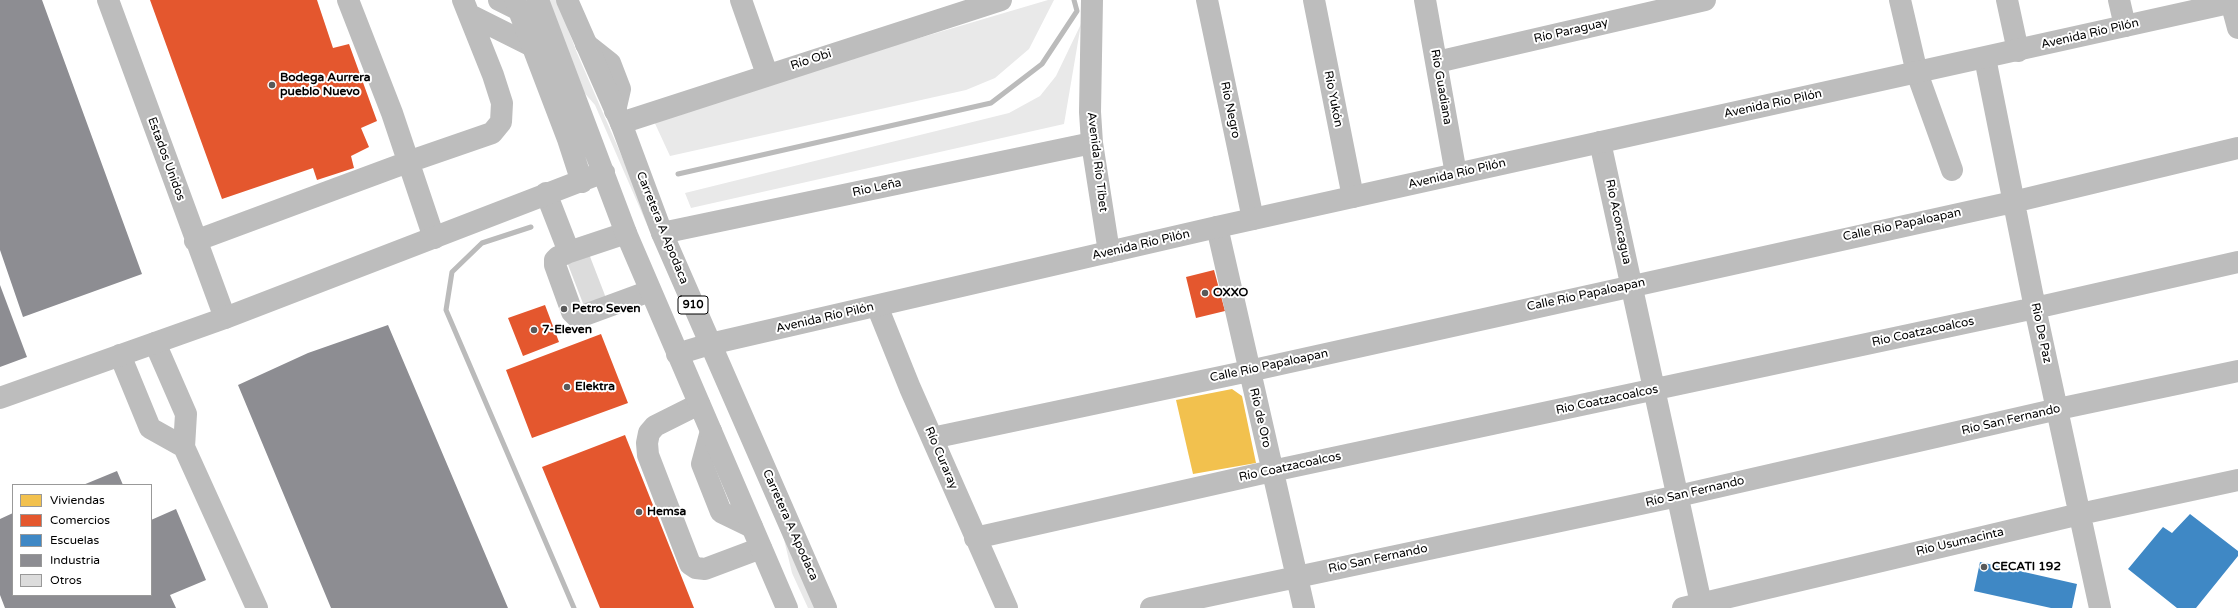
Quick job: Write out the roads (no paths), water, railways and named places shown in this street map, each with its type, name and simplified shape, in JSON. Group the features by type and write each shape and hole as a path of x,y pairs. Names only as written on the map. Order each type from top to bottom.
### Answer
{"street":[{"name":"Estados Unidos","path":"108,0 195,241 225,318"},
{"path":"348,0 392,113 434,238"},
{"path":"499,0 524,3 532,46 582,182"},
{"name":"Carretera A Apodaca","path":"567,0 618,117 662,233 826,608"},
{"path":"578,0 585,42"},
{"path":"741,0 767,74"},
{"name":"Río Obi","path":"618,117 767,74 1001,0"},
{"name":"Avenida Río Tíbet","path":"1092,0 1090,112 1092,143 1109,252"},
{"name":"Río Negro","path":"1207,0 1253,219"},
{"name":"Río Yukón","path":"1314,0 1352,197"},
{"name":"Río Guadiana","path":"1425,0 1456,174"},
{"name":"Río Paraguay","path":"1437,62 1705,0"},
{"path":"1900,0 1917,73 1952,170"},
{"path":"2007,0 2018,51"},
{"path":"2119,0 2125,26"},
{"path":"2224,2 2238,28"},
{"name":"Avenida Río Pilón","path":"677,354 710,344 1217,227 2018,51 2224,2"},
{"name":"910","path":"524,3 604,172 626,233 650,291 784,604"},
{"path":"195,241 408,162 492,133 501,122 502,103 466,8"},
{"path":"466,8 532,46"},
{"name":"Rio De Paz","path":"1985,58 2035,308 2100,608"},
{"name":"Río Aconcagua","path":"1600,142 1678,496 1695,607"},
{"name":"Rio Leña","path":"662,233 1092,143"},
{"name":"Calle Río Papaloapan","path":"932,438 1249,371 1631,285 2013,202 2238,148"},
{"path":"0,398 225,318 434,238 546,193 582,182 604,172"},
{"path":"546,193 569,252"},
{"name":"Río de Oro","path":"1217,227 1304,608"},
{"path":"626,233 558,257 555,265 572,312 576,316 582,316 650,291"},
{"name":"Río Coatzacoalcos","path":"975,538 1272,471 2035,308 2238,262"},
{"name":"Río Curaray","path":"877,306 975,538 1007,608"},
{"path":"155,342 186,414 184,447 257,608"},
{"path":"120,356 150,428 184,447"},
{"name":"Río San Fernando","path":"1151,608 1678,496 2238,371"},
{"path":"699,404 655,426 649,433 647,443 648,455 690,564 696,568 705,569 761,548"},
{"name":"Río Usumacinta","path":"1695,607 2080,514 2238,480"}],"waterway":[{"path":"678,174 991,103 1042,64 1077,11 1074,0"},
{"path":"531,227 482,243 452,272 446,310 574,608"}],"place":[{"name":"Bodega Aurrera pueblo Nuevo","path":"272,85"},
{"name":"OXXO","path":"1205,293"},
{"name":"Petro Seven","path":"564,309"},
{"name":"7-Eleven","path":"534,330"},
{"name":"Elektra","path":"567,387"},
{"name":"Hemsa","path":"639,512"},
{"name":"CECATI 192","path":"1984,567"}]}
